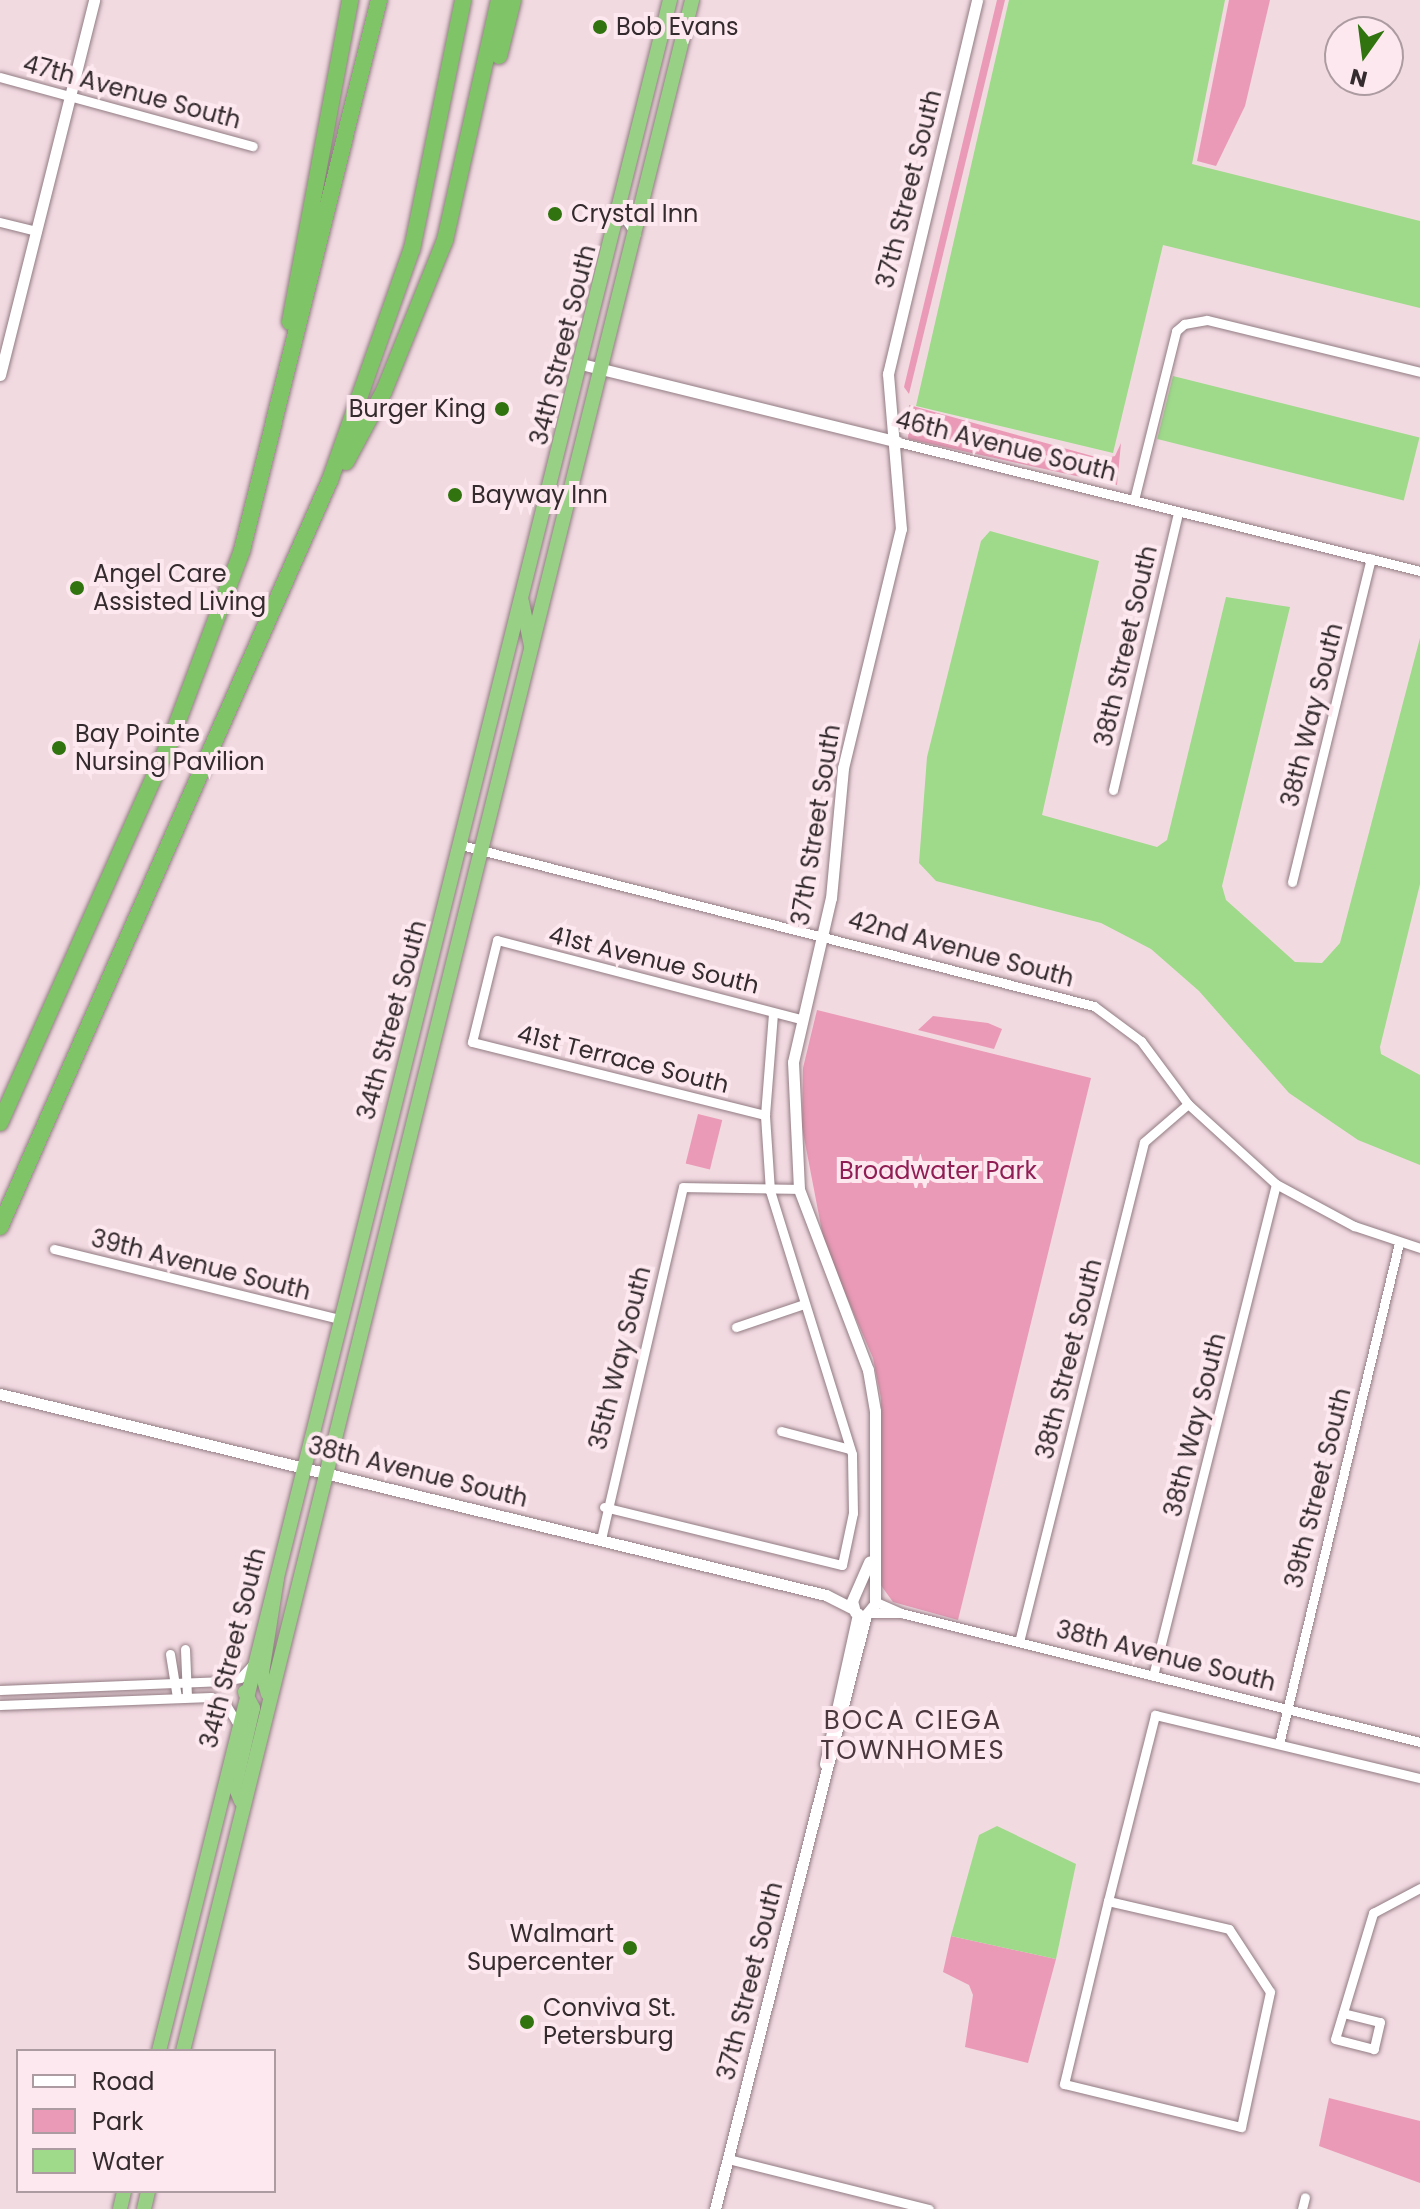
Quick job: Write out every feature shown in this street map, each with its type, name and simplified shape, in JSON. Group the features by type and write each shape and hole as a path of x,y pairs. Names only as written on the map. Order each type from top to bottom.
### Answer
{"highway":[{"path":"289,363 317,175 350,0"},
{"path":"0,1123 210,644 263,477 379,0"},
{"path":"0,1227 305,538 412,249 463,0"},
{"path":"477,118 499,0"},
{"path":"305,538 384,391 437,262 513,0"},
{"name":"34th Street South","path":"159,2049 275,1570 461,845 670,0"},
{"name":"34th Street South","path":"184,2049 375,1259 543,605 692,0"},
{"path":"533,556 533,597 543,605"},
{"path":"522,602 532,648"},
{"path":"393,1104 399,1129 389,1173 394,1187"},
{"path":"373,1183 381,1201 375,1259"},
{"path":"268,1694 262,1673 279,1595 275,1570"},
{"path":"242,1802 235,1786 253,1708 245,1692"}],"street":[{"path":"0,375 5,334 37,231 94,0"},
{"name":"37th Street South","path":"873,1599 870,1562 875,1447 868,1370 799,1189 793,1062 800,1019 822,933 843,768 901,529 898,442 887,395 890,359 977,0"},
{"name":"47th Avenue South","path":"0,77 253,146"},
{"path":"619,210 636,234"},
{"path":"0,222 37,231"},
{"path":"1134,500 1176,331 1207,320 1420,372"},
{"name":"46th Avenue South","path":"581,364 1420,571"},
{"name":"38th Street South","path":"1113,790 1178,512"},
{"name":"38th Way South","path":"1292,882 1371,559"},
{"name":"42nd Avenue South","path":"461,845 822,933 1094,1006 1141,1041 1188,1104 1276,1184 1399,1243 1420,1248"},
{"name":"41st Avenue South","path":"472,1042 497,940 800,1019"},
{"path":"604,1507 842,1565 853,1513 850,1449 770,1191 765,1115 773,1014"},
{"name":"41st Terrace South","path":"472,1042 765,1115"},
{"name":"38th Street South","path":"1019,1642 1144,1142 1188,1104"},
{"name":"38th Way South","path":"1153,1676 1276,1184"},
{"name":"35th Way South","path":"601,1539 604,1507 683,1187 770,1191"},
{"path":"770,1191 799,1189"},
{"name":"39th Street South","path":"1279,1744 1399,1243"},
{"name":"39th Avenue South","path":"54,1249 339,1319"},
{"path":"736,1327 804,1304"},
{"name":"38th Avenue South","path":"0,1394 601,1539 826,1595 860,1607 901,1613 1420,1741"},
{"path":"781,1431 850,1449"},
{"name":"37th Street South","path":"715,2209 825,1764 870,1562"},
{"path":"860,1607 873,1599"},
{"path":"860,1607 873,1599"},
{"name":"38th Avenue South","path":"873,1599 901,1613"},
{"path":"182,1696 185,1649"},
{"path":"170,1654 174,1682 182,1696"},
{"path":"0,1690 240,1678 252,1665"},
{"path":"0,1705 182,1696 219,1699 237,1723"},
{"path":"1108,1901 1229,1929 1270,2003 1241,2127 1064,2084 1108,1901 1155,1715 1420,1778"},
{"path":"1343,2013 1380,2022 1374,2049 1335,2039 1373,1913 1420,1888"},
{"path":"172,1997 195,2003"},
{"path":"728,2159 929,2209"},
{"path":"1302,2209 1305,2197"}],"green space":[{"path":"997,0 1005,0 909,394 904,387"},
{"path":"1229,0 1270,0 1245,106 1216,166 1197,161"},
{"path":"909,405 1103,459 1115,456 1121,443 1117,485 908,439"},
{"name":"Broadwater Park","path":"817,1010 1091,1078 958,1620 893,1602 880,1584 881,1398 873,1358 825,1247 802,1127 803,1068"},
{"path":"933,1016 988,1023 1002,1029 994,1049 918,1030"},
{"path":"698,1114 722,1120 710,1170 686,1163"},
{"path":"951,1936 1056,1959 1028,2063 965,2047 973,1995 969,1985 943,1972"},
{"path":"1329,2098 1420,2121 1420,2183 1319,2146"}],"water":[{"path":"1009,0 1225,0 1192,164 1420,221 1420,308 1163,245 1113,453 916,406"},
{"path":"1173,376 1419,437 1404,501 1157,439"},
{"path":"990,531 1099,561 1042,815 1157,847 1167,840 1226,597 1290,607 1222,886 1226,900 1295,962 1322,963 1340,943 1420,638 1420,884 1380,1047 1381,1054 1420,1075 1420,1165 1358,1140 1289,1093 1199,991 1151,949 1101,923 936,881 919,863 927,757 981,541"},
{"path":"997,1826 1076,1864 1056,1959 951,1936 979,1835"}],"place":[{"name":"Bob Evans","path":"600,27"},
{"name":"Crystal Inn","path":"555,214"},
{"name":"Burger King","path":"502,409"},
{"name":"Bayway Inn","path":"455,495"},
{"name":"Angel Care Assisted Living","path":"77,588"},
{"name":"Bay Pointe Nursing Pavilion","path":"59,748"},
{"name":"Walmart Supercenter","path":"630,1948"},
{"name":"Conviva St. Petersburg","path":"527,2022"}],"district":[{"name":"BOCA CIEGA TOWNHOMES","path":"913,1736"}]}
